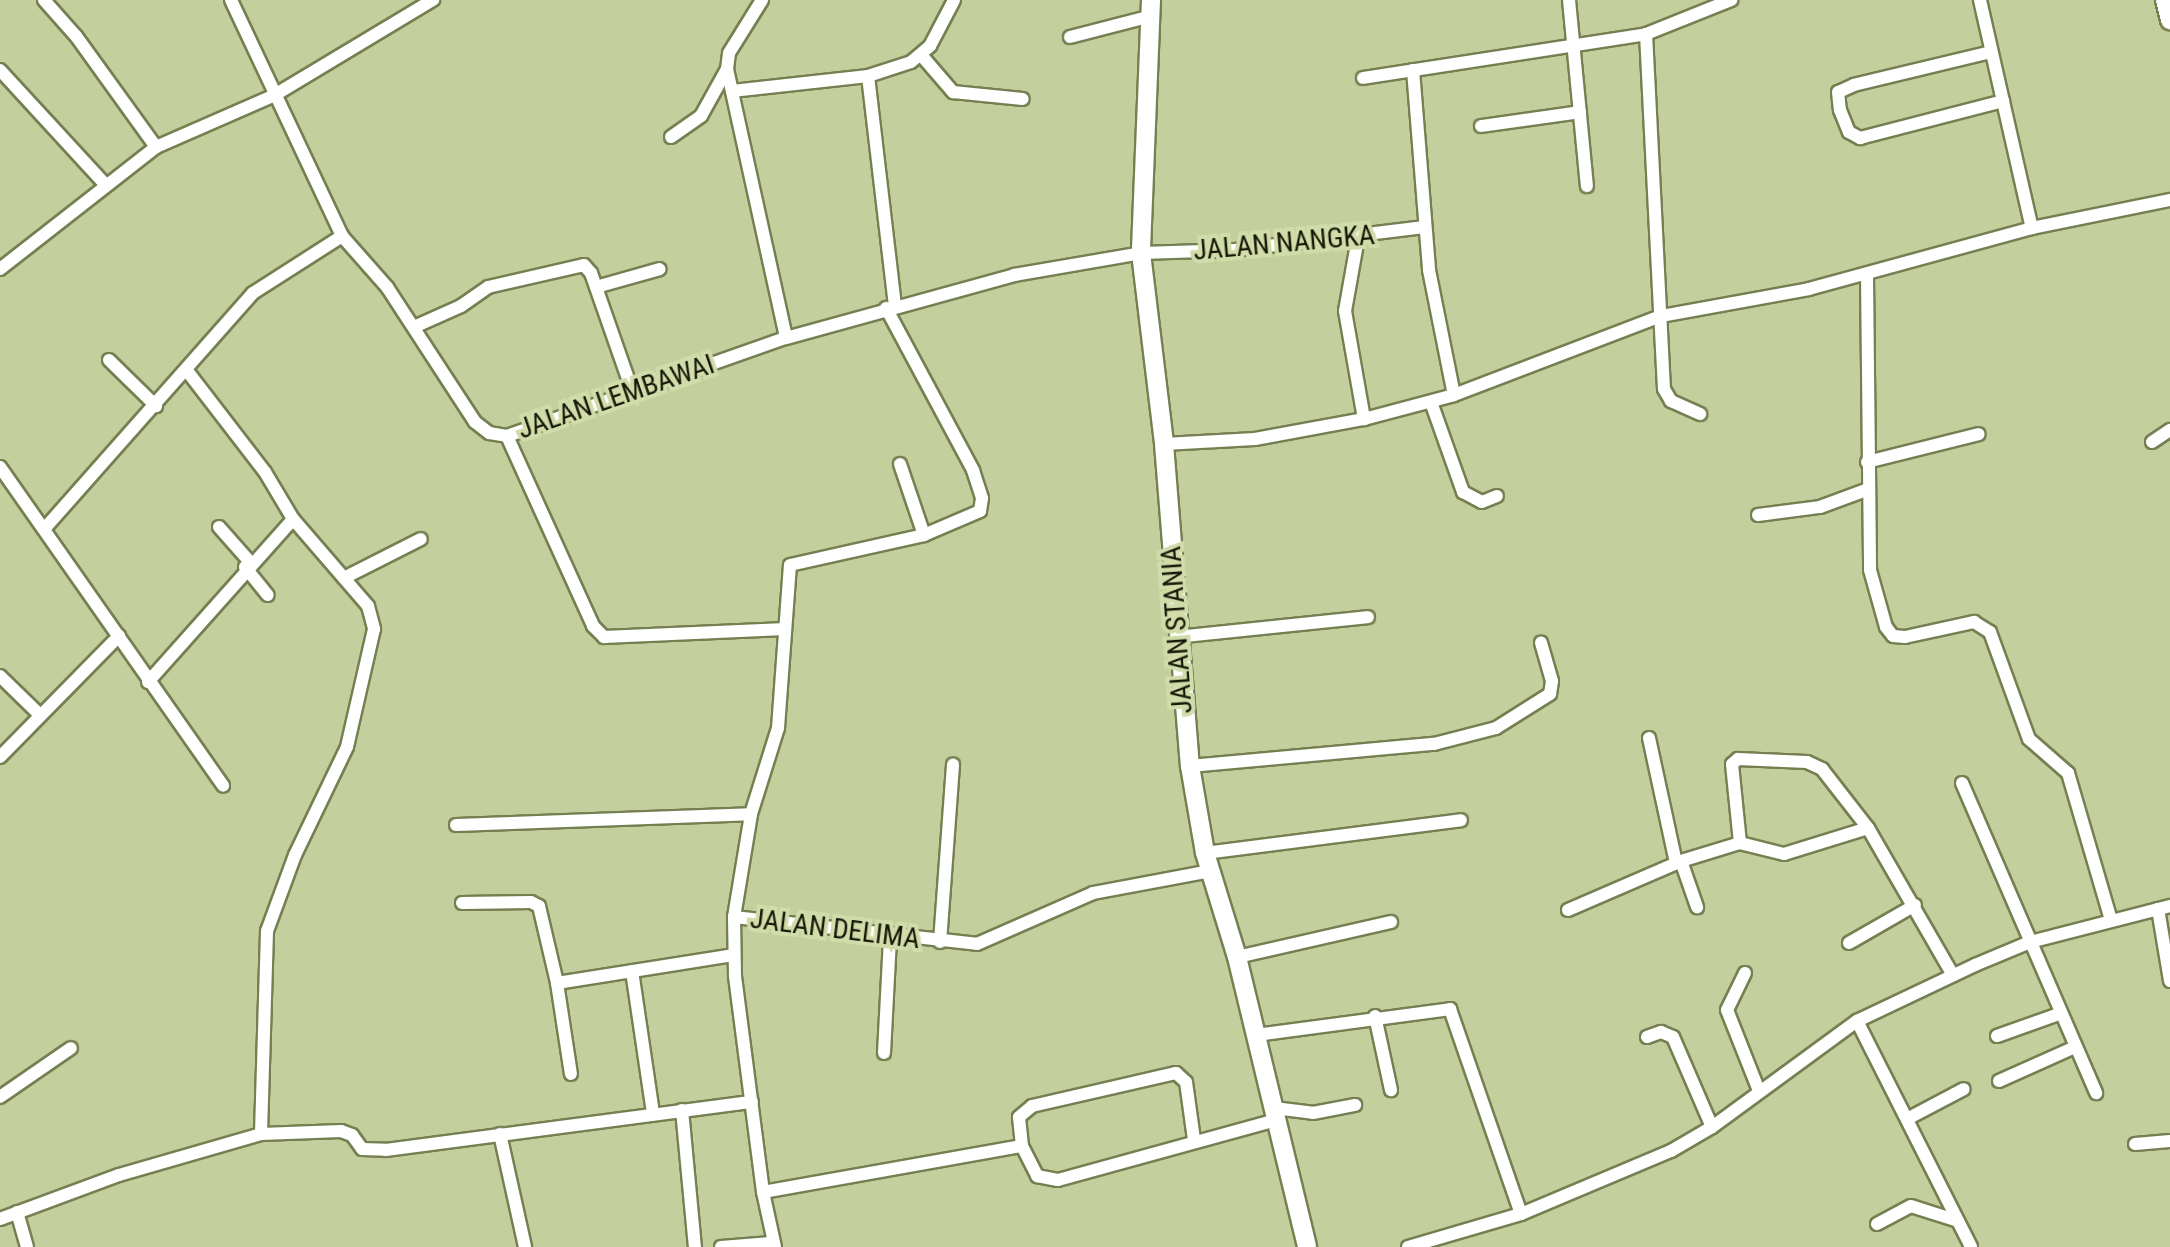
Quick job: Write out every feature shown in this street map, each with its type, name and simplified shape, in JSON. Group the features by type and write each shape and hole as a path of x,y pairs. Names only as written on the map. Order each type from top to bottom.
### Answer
{"street":[{"path":"44,0 76,36 156,147"},
{"name":"JALAN LEMBAWAI","path":"231,0 273,96 342,236 414,327 475,422 489,433 507,436 786,338 890,307 1014,275 1141,253"},
{"path":"0,269 104,183 156,147 273,96 433,0"},
{"path":"762,0 729,53 727,69 786,338"},
{"path":"732,91 868,76 922,56 954,0"},
{"path":"1569,0 1587,186"},
{"path":"1363,78 1571,42 1646,34 1731,0"},
{"path":"1980,0 2032,228"},
{"path":"2165,0 2170,20"},
{"path":"1070,37 1151,8"},
{"name":"JALAN STANIA","path":"1151,8 1141,253 1164,444 1176,637 1190,766 1208,862 1237,957 1307,1247"},
{"path":"1646,34 1666,394 1700,414"},
{"path":"1991,52 1854,85 1838,92 1840,110 1849,132 1860,138 2003,101"},
{"path":"922,56 953,92 1023,99"},
{"path":"671,137 701,116 727,69"},
{"path":"0,70 104,183"},
{"path":"1413,70 1429,270 1454,395"},
{"path":"734,917 751,814 778,728 790,565 924,535 970,518 980,511 982,498 973,470 890,307 868,76"},
{"path":"1481,126 1580,112"},
{"path":"1164,444 1255,439 1364,419 1454,395 1661,316 1867,275 2032,228 2170,200"},
{"name":"JALAN NANGKA","path":"1141,253 1358,238 1425,227"},
{"path":"46,527 188,372 253,293 342,236"},
{"path":"1358,238 1345,311 1364,419"},
{"path":"414,327 461,306 479,290 574,263 584,265 596,287 632,390"},
{"path":"596,287 660,269"},
{"path":"1867,275 1866,490 1870,570 1886,627 1893,636 1905,637 1974,622 1990,632 2029,739 2068,773 2111,920"},
{"path":"109,360 156,406"},
{"path":"188,372 265,472 293,519 368,606 374,629 371,655 347,747 295,855 267,931 261,1134"},
{"path":"1431,402 1463,492 1482,502 1497,496"},
{"path":"2152,442 2170,430"},
{"path":"1867,462 1979,434"},
{"path":"507,436 593,626 604,637 785,629"},
{"path":"900,464 924,535"},
{"path":"0,467 46,527 148,682 223,786"},
{"path":"1758,515 1820,507 1866,490"},
{"path":"148,682 248,564 293,519"},
{"path":"219,527 268,595"},
{"path":"344,578 421,539"},
{"path":"1176,637 1368,617"},
{"path":"0,757 119,636"},
{"path":"1190,766 1434,744 1496,728 1550,694 1552,681 1541,643"},
{"path":"0,676 40,715"},
{"path":"1649,738 1678,862 1697,907"},
{"path":"1740,843 1732,764 1738,759 1816,764 1868,828 1953,975"},
{"path":"940,942 953,764"},
{"path":"1962,783 2059,1014 2096,1093"},
{"path":"456,825 751,814"},
{"name":"JALAN DELIMA","path":"773,1245 763,1192 733,955 734,917 890,937 977,944 1093,893 1208,862 1461,820"},
{"path":"1568,910 1678,862 1740,843 1784,854 1868,828"},
{"path":"462,903 531,902 539,906 557,983 571,1074"},
{"path":"1849,943 1915,905"},
{"path":"1408,1247 1521,1214 1671,1151 1712,1127 1857,1021 2030,942 2164,907 2170,981"},
{"path":"1237,957 1391,922"},
{"path":"884,1053 890,937"},
{"path":"557,983 733,955"},
{"path":"632,971 653,1114"},
{"path":"1745,973 1727,1010 1759,1091"},
{"path":"1256,1035 1375,1016 1450,1009 1521,1214"},
{"path":"1997,1036 2059,1014"},
{"path":"1375,1016 1391,1090"},
{"path":"1857,1021 1971,1247"},
{"path":"1647,1037 1665,1033 1676,1041 1712,1127"},
{"path":"1999,1081 2075,1047"},
{"path":"0,1097 71,1048"},
{"path":"1194,1140 1186,1082 1176,1073 1023,1110 1022,1146 1037,1176 1058,1180 1194,1140 1275,1114 1313,1113 1355,1105"},
{"path":"1907,1119 1964,1089"},
{"path":"0,1219 119,1175 261,1134 341,1131 362,1149 386,1150 752,1102"},
{"path":"682,1110 695,1247"},
{"path":"500,1134 525,1247"},
{"path":"2135,1144 2170,1141"},
{"path":"763,1192 1022,1146"},
{"path":"1877,1224 1911,1206 1958,1221"},
{"path":"17,1212 27,1247"},
{"path":"721,1247 773,1245"}]}
